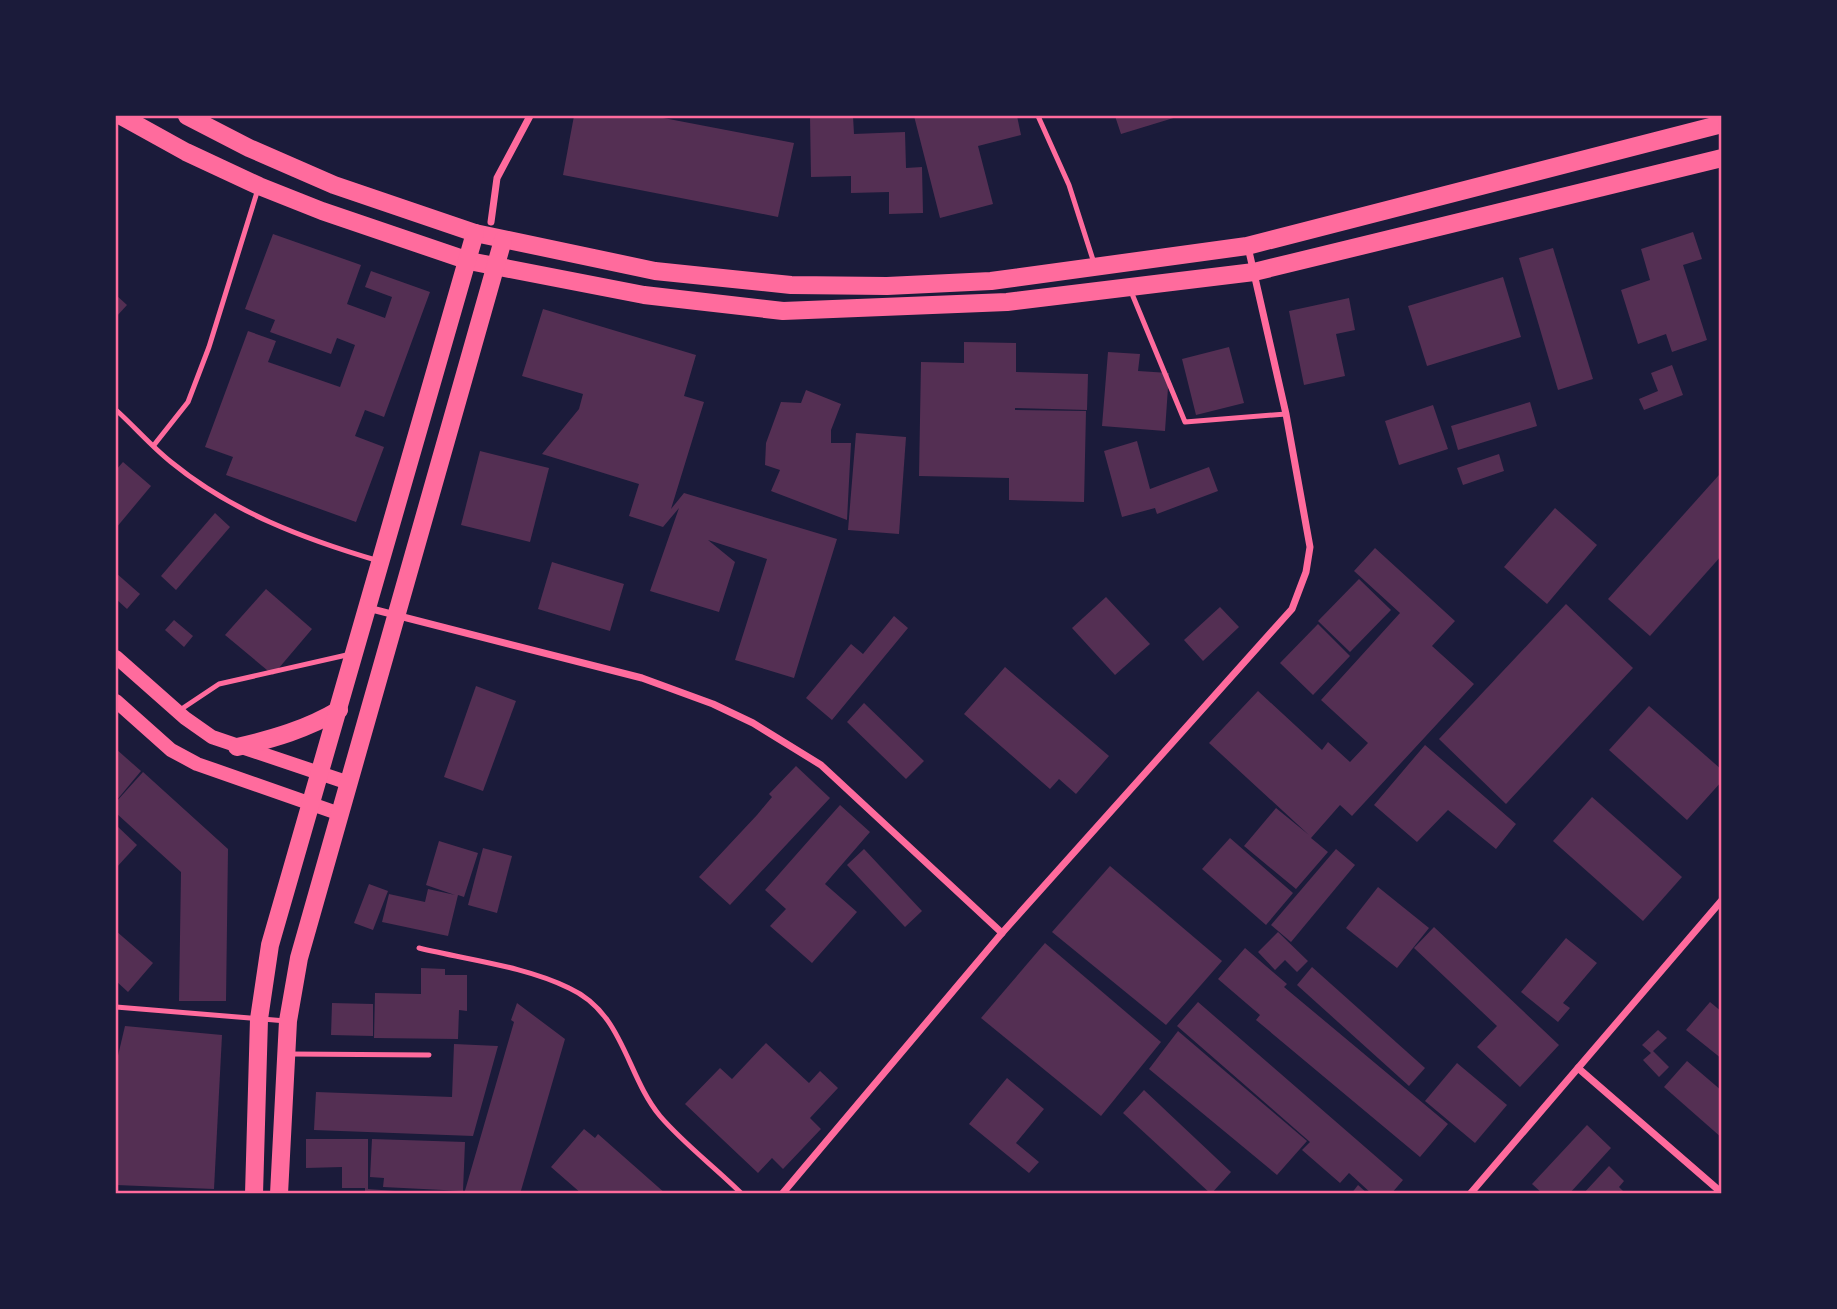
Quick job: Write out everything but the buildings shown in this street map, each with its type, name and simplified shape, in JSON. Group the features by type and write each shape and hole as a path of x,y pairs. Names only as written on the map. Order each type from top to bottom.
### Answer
{"main road":[{"path":"121,116 186,152 259,186 322,211 470,261 644,295 783,311 1007,302 1254,272 1721,158"},
{"path":"187,116 249,148 334,185 503,240 654,271 791,285 887,286 991,281 1247,246 1721,124"},
{"path":"254,1194 259,1019 270,945 470,261 475,233"},
{"path":"279,1194 288,1021 299,958 503,240"},
{"path":"116,657 177,711 212,737 349,783"},
{"path":"116,701 171,750 197,764 340,814"},
{"path":"237,747 282,736 319,722 339,710"}],"street":[{"path":"503,240 491,222 496,178 530,116"},
{"path":"475,233 491,222"},
{"path":"782,1194 1002,933 1292,609 1306,572 1310,547 1286,414 1247,246"},
{"path":"368,608 642,678 713,704 754,723 821,765 1002,933"},
{"path":"1470,1194 1721,900"},
{"path":"1578,1068 1721,1192"}],"lane":[{"path":"1038,116 1069,185 1096,268"},
{"path":"154,445 188,402 209,347 259,186"},
{"path":"1129,287 1185,422 1286,414"},
{"path":"116,410 201,483 268,522 309,541 382,562"},
{"path":"177,711 219,684 290,665 355,653"},
{"path":"419,948 539,976 571,988 597,1009 620,1037 635,1076 660,1116 743,1194"},
{"path":"116,1007 288,1021"},
{"path":"287,1054 429,1055"}]}
